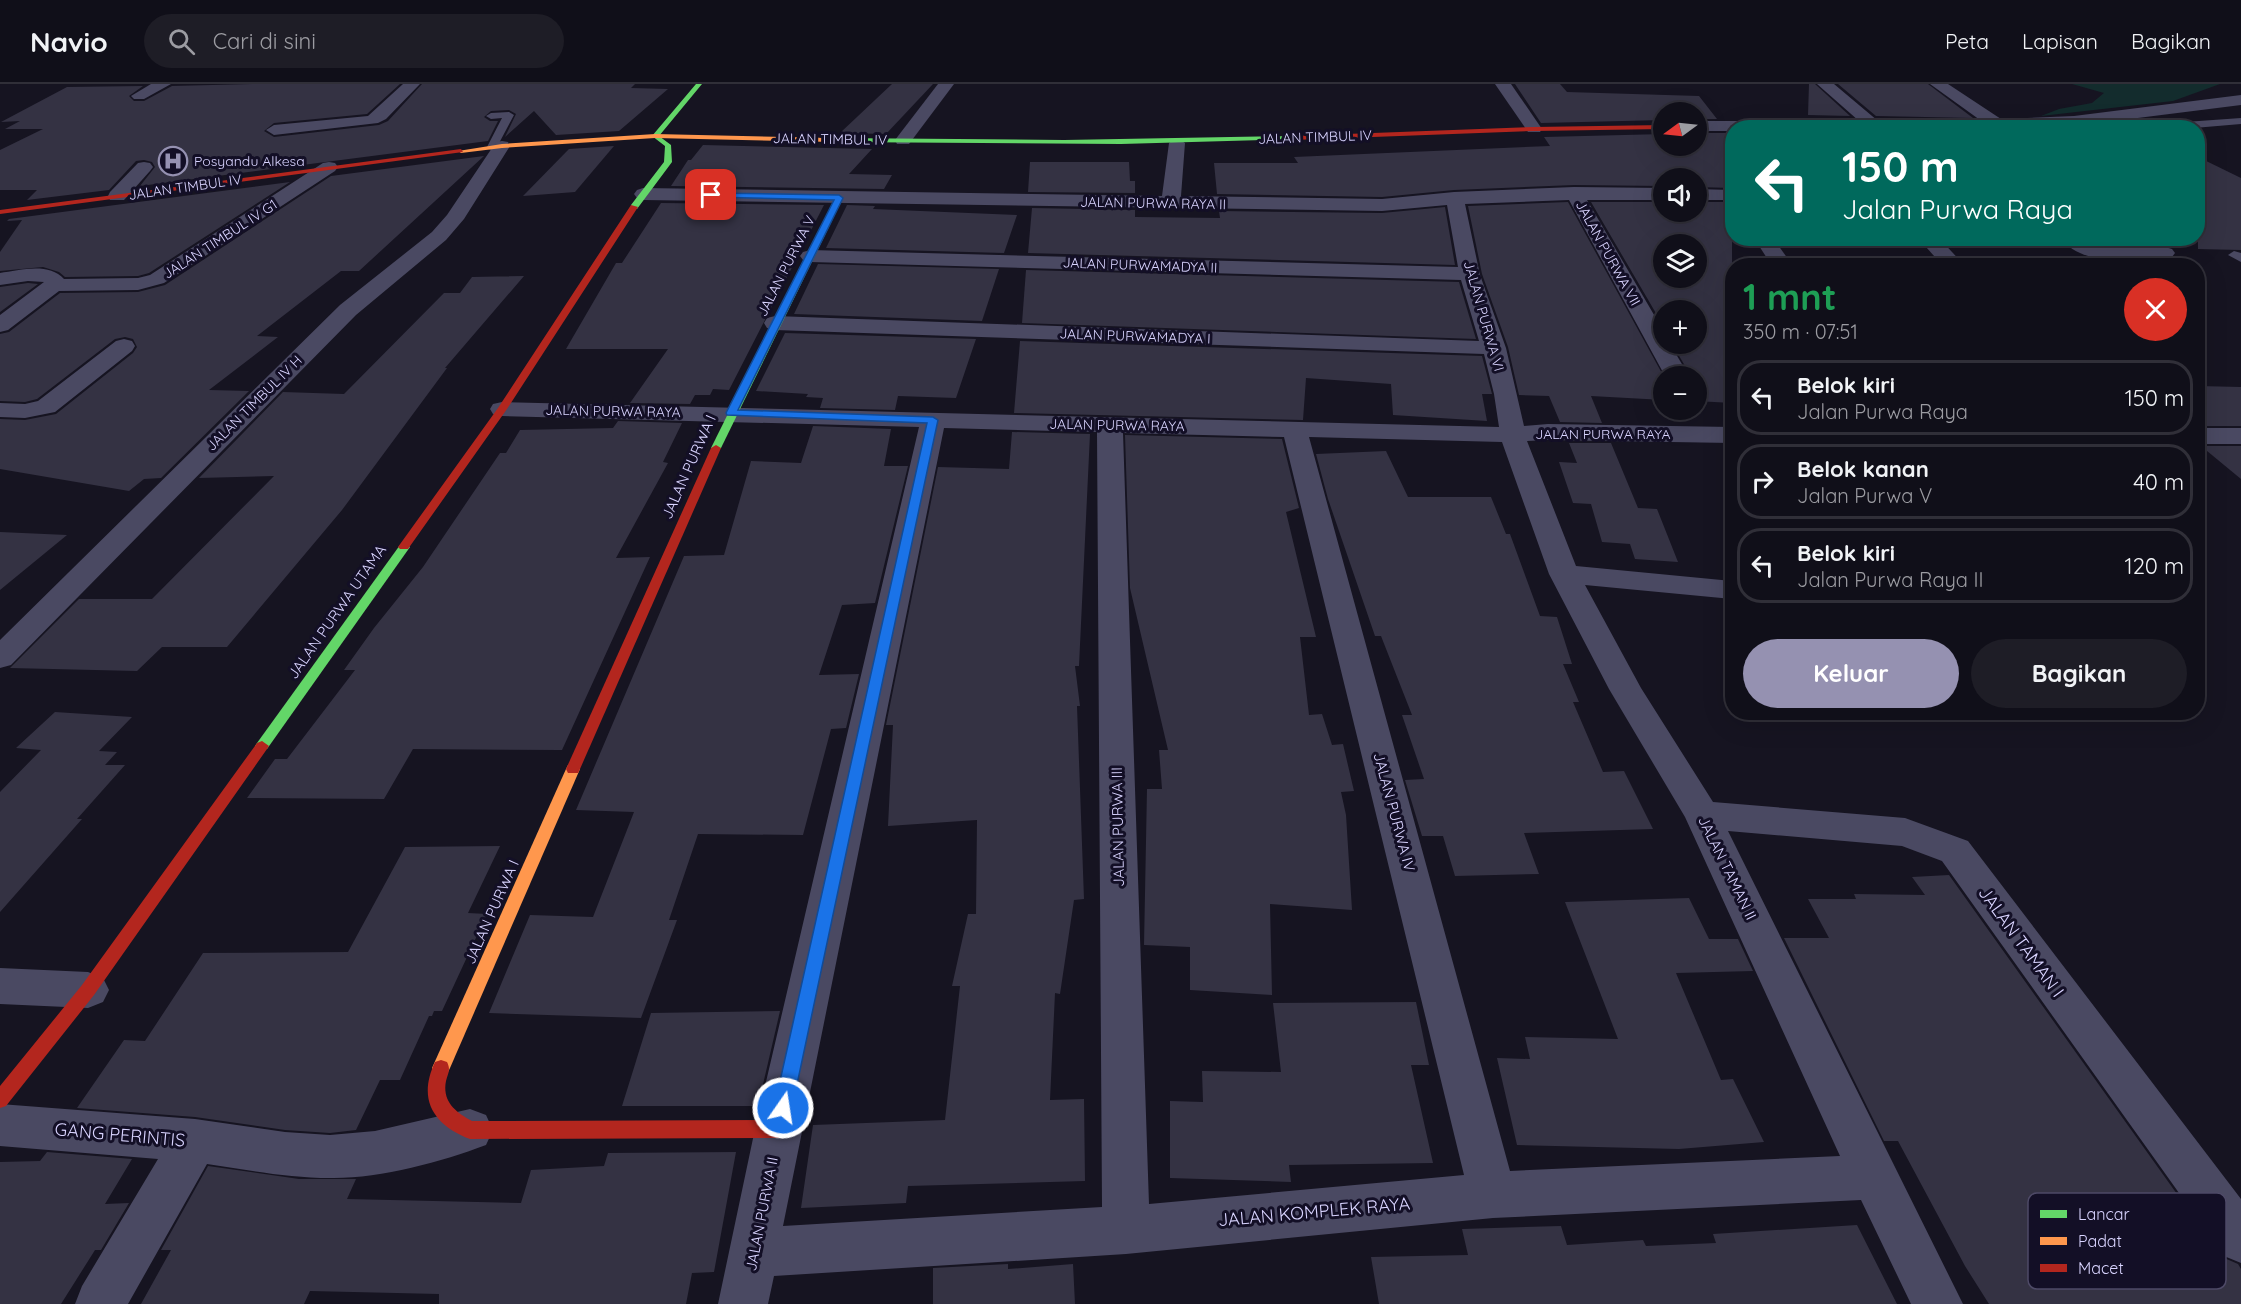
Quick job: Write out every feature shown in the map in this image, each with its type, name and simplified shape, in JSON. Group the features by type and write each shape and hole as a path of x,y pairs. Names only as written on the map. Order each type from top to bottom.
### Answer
{"street":[{"path":"139,96 163,84"},
{"path":"274,130 372,120 380,116 412,84"},
{"path":"655,136 699,84"},
{"path":"903,140 946,84"},
{"path":"1503,84 1534,129"},
{"path":"1825,84 1867,120"},
{"path":"1938,84 1993,120"},
{"path":"2082,120 2241,100"},
{"path":"1707,126 1725,126"},
{"name":"JALAN TIMBUL IV","path":"0,212 328,167 497,147 655,136 1030,144 1176,143 1534,129 1653,127"},
{"name":"JALAN PURWA UTAMA","path":"0,1100 88,990 502,409 643,194 668,162 668,145 655,136"},
{"path":"1171,203 1176,143"},
{"name":"JALAN TIMBUL IV H","path":"0,658 348,310 439,236 454,219 497,147"},
{"path":"117,196 144,167"},
{"name":"JALAN TIMBUL IV G1","path":"0,279 50,277 55,280 54,285 138,284 157,279 328,167"},
{"path":"1457,207 1574,193 1653,194"},
{"name":"JALAN PURWA VII","path":"1574,193 1671,366"},
{"name":"JALAN PURWA RAYA II","path":"643,194 1457,207"},
{"path":"1707,194 1725,195"},
{"name":"JALAN PURWA V","path":"731,413 839,198"},
{"name":"JALAN PURWA VI","path":"1457,207 1470,274 1494,348 1511,413 1512,435"},
{"path":"1935,246 1947,258"},
{"path":"2081,246 2088,251 2102,254 2165,253"},
{"name":"JALAN PURWAMADYA II","path":"810,256 1470,274"},
{"path":"0,325 54,285"},
{"name":"JALAN PURWAMADYA I","path":"775,323 1494,348"},
{"path":"0,410 25,411 46,407 124,346"},
{"name":"JALAN PURWA RAYA","path":"502,409 731,413 1512,435 1548,432 1721,435"},
{"name":"JALAN PURWA I","path":"470,1130 446,1118 435,1096 439,1071 731,413"},
{"name":"JALAN PURWA II","path":"744,1304 778,1129 933,420"},
{"path":"1706,420 1721,435"},
{"name":"JALAN PURWA III","path":"1110,425 1126,1230"},
{"name":"JALAN PURWA IV","path":"1294,428 1493,1195"},
{"name":"JALAN TAMAN II","path":"1512,435 1564,573 1625,688 1702,815 1874,1177 1938,1304"},
{"path":"2205,436 2241,436"},
{"path":"1564,573 1725,589"},
{"name":"JALAN TAMAN I","path":"1702,815 1905,832 1955,851 2207,1193"},
{"path":"0,986 88,990"},
{"name":"GANG PERINTIS","path":"0,1125 195,1141 100,1304"},
{"path":"195,1141 298,1155 337,1155 374,1153 470,1130 778,1129"},
{"name":"JALAN KOMPLEK RAYA","path":"755,1252 1126,1230 1493,1195 1874,1177"},
{"name":"JALAN TAMAN I","path":"2226,1219 2241,1239"}],"lane":[{"path":"491,116 509,115 497,147"},
{"path":"2205,124 2241,121"}],"green space":[{"path":"2072,84 2220,84 2173,101 2041,116 2059,109 2092,103 2104,93"}],"building":[{"path":"400,84 367,114 274,123 264,131 274,137 379,125 388,121 422,84 635,84 631,88 668,89 619,131 556,135 534,111 505,137 516,114 509,110 491,111 484,117 490,121 498,121 488,141 140,186 155,167 152,162 144,160 136,161 109,190 27,200 37,190 0,190 0,150 43,129 5,129 20,121 1,122 67,87 143,86 129,96 134,101 144,101 172,86"},
{"path":"892,84 933,84 886,134 840,133"},
{"path":"1515,84 1560,84 1567,92 1699,96 1704,102 1653,102 1653,120 1541,123"},
{"path":"1809,84 1815,84 1850,116 1808,115"},
{"path":"1838,84 1928,84 1973,118 1876,116"},
{"path":"1707,106 1717,119 1707,119"},
{"path":"1707,133 1725,133 1725,188 1707,187 1707,168 1653,168 1653,186 1574,185 1454,190 1382,197 1217,194 1214,163 1298,163 1294,157 1550,146 1544,137 1653,134 1653,156 1707,156"},
{"path":"703,145 872,149 849,174 892,175 884,189 671,186 688,160 691,160"},
{"path":"614,146 575,192 523,196 569,149"},
{"path":"484,156 359,271 341,271 257,336 278,337 209,390 249,391 161,478 144,479 129,491 0,469 0,419 25,420 56,414 133,353 137,347 133,339 125,337 115,339 37,399 25,402 0,401 0,334 9,332 60,293 138,292 165,285 331,176"},
{"path":"2205,160 2241,178 2241,250 2198,249 2198,246 2205,246"},
{"path":"1030,162 1129,162 1130,181 1135,181 1135,193 1028,192"},
{"path":"290,182 149,273 138,276 65,277 59,272 43,267 0,271 0,252 22,220 7,221 9,219"},
{"path":"1568,202 1658,366 1653,366 1653,399 1591,396 1602,423 1560,422 1549,396 1519,395 1508,347 1482,274 1468,206"},
{"path":"1591,202 1653,202 1653,222 1707,222 1707,202 1725,202 1725,246 1732,246 1732,258 1725,258 1725,403 1707,402 1707,366 1685,366 1678,354 1707,354 1707,300 1653,300 1653,308"},
{"path":"661,203 824,205 729,390 713,389 710,395 695,395 690,404 630,403 668,349 566,349 616,263 622,263"},
{"path":"847,205 875,206 873,209 1017,215 1004,253 826,248"},
{"path":"1445,207 1455,265 1028,253 1032,208 1135,210 1135,217 1220,218 1219,211 1382,213"},
{"path":"818,264 999,269 982,321 794,314"},
{"path":"1026,270 1459,282 1476,339 1022,323"},
{"path":"524,276 445,368 447,368 342,510 227,647 162,647 137,671 10,668 79,599 152,599 274,476 199,478 283,392 344,394 444,293 460,293 472,277"},
{"path":"38,284 0,312 0,287"},
{"path":"785,333 976,339 956,398 898,396 895,410 820,408 823,398 806,397 808,394 756,391"},
{"path":"1020,341 1482,356 1492,394 1482,394 1487,421 1393,415 1391,384 1306,378 1303,420 1014,413"},
{"path":"2205,386 2241,387 2241,426 2205,426"},
{"path":"618,421 682,423 663,462 668,463 616,558 650,557 562,750 413,749 384,799 247,798 275,759 287,759 355,670 344,670 423,567 500,453 506,453 520,430 613,428"},
{"path":"813,426 891,429 884,466 908,466 875,603 842,605 819,675 859,674 846,728 831,729 803,835 698,834 669,920 677,920 641,1018 489,1013 530,915 593,917 634,812 576,810 684,556 724,555 751,461 801,463"},
{"path":"1012,432 1090,434 1079,666 1075,666 1080,706 1077,706 1084,899 1074,900 1060,994 1055,993 1050,1100 1084,1099 1085,1181 908,1186 906,1203 801,1208 813,1125 945,1120 960,986 952,986 968,914 976,914 977,820 888,826 893,725 886,725 938,467 1009,469"},
{"path":"1125,435 1282,439 1299,508 1286,512 1316,637 1300,637 1309,715 1322,714 1332,745 1343,744 1354,791 1341,792 1346,815 1352,910 1270,904 1272,995 1190,990 1190,947 1144,945 1147,789 1162,789 1159,750 1168,750 1130,588"},
{"path":"1569,443 1611,443 1638,508 1657,509 1678,562 1635,559 1630,544 1602,542 1591,504 1573,503 1559,462 1577,463"},
{"path":"2205,446 2241,446 2241,479 2205,449"},
{"path":"1386,451 1408,497 1491,497 1506,534 1510,534 1540,616 1557,617 1572,664 1563,664 1579,702 1573,702 1603,772 1624,771 1653,829 1524,833 1539,874 1455,876 1443,836 1422,836 1405,780 1424,779 1402,715 1412,715 1381,636 1375,636 1328,499 1316,454"},
{"path":"0,532 67,535 0,590"},
{"path":"55,712 132,717 99,751 117,752 105,765 125,765 77,819 82,819 0,912 0,792 41,750 16,748"},
{"path":"500,846 468,913 487,914 442,1011 434,1011 432,1016 429,1016 400,1080 380,1080 356,1130 330,1133 285,1130 195,1117 77,1108 124,1040 145,1041 203,953 348,952 405,847"},
{"path":"1949,875 2176,1193 2028,1193 2028,1289 2226,1289 2226,1259 2238,1264 2241,1269 2241,1304 1989,1304 1965,1266 1898,1141 1884,1141 1784,938 1829,938 1808,899 1856,899 1854,894 1925,895 1912,877"},
{"path":"1689,898 1709,939 1738,939 1753,971 1676,973 1721,1080 1733,1079 1764,1142 1679,1149 1517,1145 1497,1058 1530,1059 1525,1037 1618,1039 1565,902"},
{"path":"1416,1002 1429,1065 1411,1065 1433,1163 1289,1165 1291,1182 1170,1178 1170,1101 1203,1102 1202,1071 1281,1072 1273,1003"},
{"path":"780,1011 758,1106 622,1106 651,1013"},
{"path":"47,1152 132,1159 105,1204 129,1203 101,1250 95,1250 61,1304 0,1304 0,1162 40,1161"},
{"path":"736,1152 714,1272 692,1273 686,1304 439,1304 439,1294 310,1291 304,1304 141,1304 171,1250 161,1250 208,1166 299,1179 356,1179 347,1199 521,1203 531,1170 604,1166 608,1153"},
{"path":"1857,1225 1897,1304 1379,1304 1371,1257 1468,1255 1462,1229 1561,1226 1567,1245 1643,1240 1646,1246 1716,1243 1713,1234"},
{"path":"1008,1264 1008,1269 1073,1264 1075,1304 933,1304 933,1268"}],"traffic: fast":[{"path":"634,207 668,162 668,145 655,136 699,84"},
{"path":"834,140 1064,142 1293,138"},
{"path":"716,448 839,198"},
{"path":"262,746 404,547"}],"traffic: slow":[{"path":"461,151 502,146 655,136 834,140"},
{"path":"441,1068 573,769"}],"traffic: jam":[{"path":"1293,138 1653,127"},
{"path":"0,212 461,151"},
{"path":"404,547 502,409 634,207"},
{"path":"573,769 716,448"},
{"path":"0,1100 88,990 262,746"},
{"path":"441,1068 436,1090 440,1106 452,1119 470,1130 778,1129"}],"place":[{"name":"Posyandu Alkesa","path":"173,161"}],"route":[{"path":"711,195 839,198 731,413 933,420 783,1108"}]}
